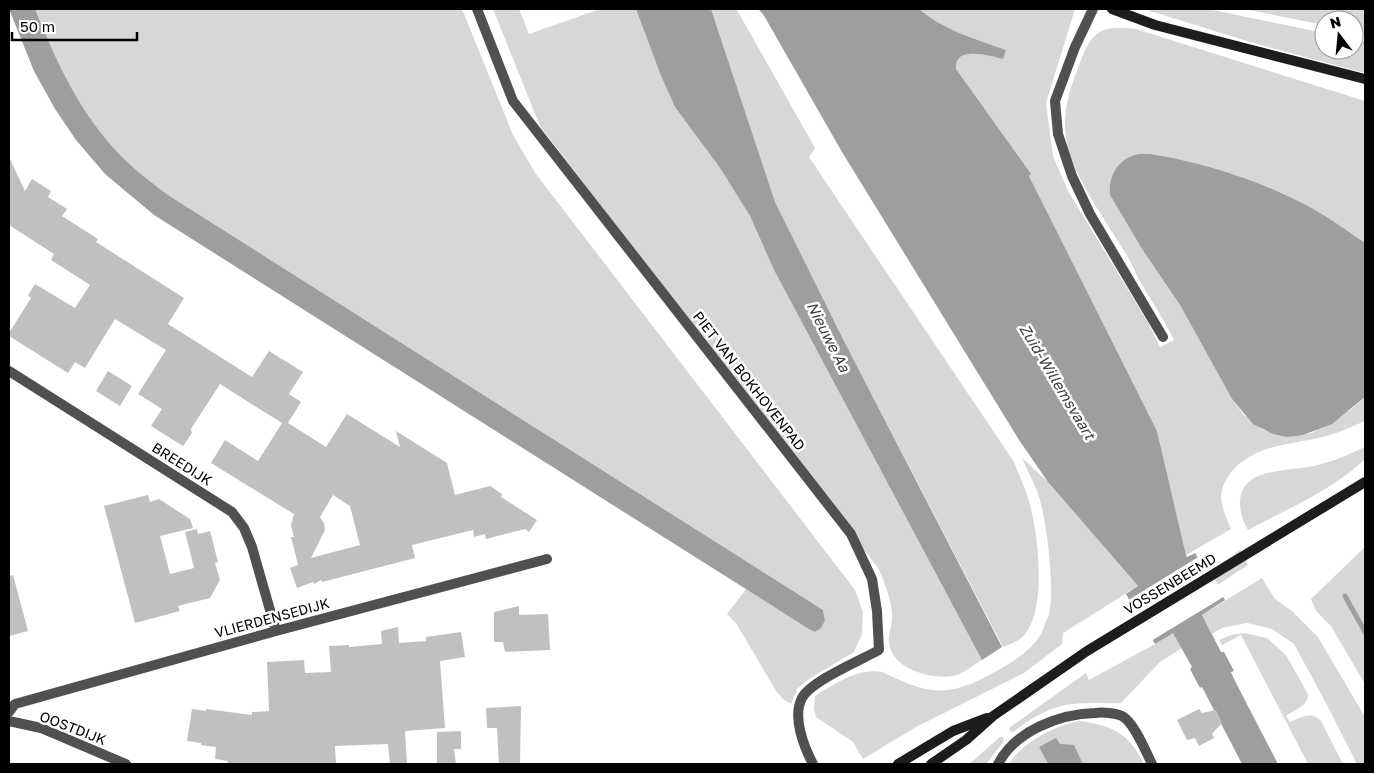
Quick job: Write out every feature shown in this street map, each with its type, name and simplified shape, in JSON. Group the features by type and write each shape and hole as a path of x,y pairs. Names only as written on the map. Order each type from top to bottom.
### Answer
{"main road":[{"path":"1112,9 1155,25 1365,80"},
{"name":"VOSSENBEEMD","path":"931,764 966,740 993,716 1087,651 1365,482"},
{"name":"VOSSENBEEMD","path":"898,764 953,731 993,716"}],"street":[{"name":"PIET VAN BOKHOVENPAD","path":"477,9 512,101 851,534 872,579 877,611 879,650 813,686 800,700 799,730 813,764"},
{"path":"1093,9 1075,47 1055,102 1058,134 1072,176 1090,214 1163,337"},
{"name":"BREEDIJK","path":"9,371 232,512 244,528 252,547 276,632"},
{"name":"VLIERDENSEDIJK","path":"9,712 15,704 547,559"},
{"path":"998,764 1017,741 1039,727 1062,717 1081,713 1103,712 1122,716 1131,725 1152,764"},
{"name":"OOSTDIJK","path":"9,721 41,728 126,764"}],"shaded area":[{"path":"35,9 462,9 513,135 536,174 855,590 863,612 862,634 854,652 809,679 797,689 791,704 783,699 776,691 736,623 727,614 746,589 815,632 825,622 823,610 156,186 121,156 81,105 61,69"},
{"path":"493,9 519,9 529,34 600,9 636,9 661,76 675,107 720,168 750,216 774,270 982,660 960,674 943,677 923,674 913,670 904,665 891,652 889,643 892,620 890,600 878,568 540,126"},
{"path":"711,9 739,9 737,10 815,148 809,157 1014,462 1032,515 1038,552 1039,573 1035,613 1029,628 1020,639 1014,642 1003,647 843,339 775,202"},
{"path":"919,9 1075,9 1046,103 1053,156 1068,191 1149,324 1160,347 1174,340 1128,257 1080,178 1067,145 1065,120 1067,102 1085,50 1095,36 1107,29 1136,29 1365,101 1365,243 1312,208 1267,187 1210,167 1151,154 1110,195 1142,249 1180,305 1232,399 1244,415 1263,430 1287,437 1312,433 1352,409 1365,397 1365,421 1331,435 1280,445 1256,453 1233,470 1223,486 1221,496 1223,508 1231,529 1186,555 1157,431 1030,175 956,69 957,62 966,54 1003,59 965,36 931,20"},
{"path":"1144,9 1208,9 1314,31 1314,59 1250,42"},
{"path":"1244,9 1365,9 1365,33 1364,10 1314,10 1314,23"},
{"path":"1365,41 1365,73 1317,60 1364,60"},
{"path":"1365,447 1365,459 1339,480 1324,490 1248,530 1241,512 1240,503 1244,487 1250,481 1268,473 1324,463"},
{"path":"1022,458 1048,482 1138,586 1063,633 1062,644 1024,673 916,727 863,759 853,742 816,717 814,709 815,696 847,678 873,671 882,672 925,689 949,690 962,687 1014,661 1033,645 1042,632 1051,603 1048,541 1040,500"},
{"path":"1365,547 1365,684 1331,626 1316,611 1311,599"},
{"path":"1240,550 1248,565 1216,586 1207,573"},
{"path":"1262,578 1275,599 1292,611 1318,637 1365,717 1365,764 1357,764 1294,644 1272,629 1247,623 1222,628 1212,634 1202,615"},
{"path":"1173,632 1182,648 1160,662 1121,703 1085,703 1057,707 1041,714 1013,732 1010,731 1009,728 1086,673 1089,680"},
{"path":"1244,633 1267,638 1286,655 1308,694 1303,705 1286,716 1290,722 1310,716 1314,716 1321,721 1343,764 1308,764 1241,635 1222,645 1219,640 1231,635"},
{"path":"1079,721 1101,725 1118,732 1132,745 1144,764 1083,764 1074,745 1039,747 1048,764 1009,764 1022,749 1040,736 1069,723"},
{"path":"1000,737 1003,737 1004,741 986,764 969,764"}],"water":[{"path":"9,9 35,9 61,69 93,122 121,156 168,195 823,610 825,621 821,628 815,632 809,629 154,215 105,174 76,140 55,109 34,71"},
{"name":"Nieuwe Aa","path":"636,9 711,9 775,202 843,339 1002,647 982,660 774,270 750,216 720,168 675,107 661,76"},
{"name":"Zuid-Willemsvaart","path":"758,9 919,9 938,23 971,38 1006,50 1003,59 966,54 957,62 956,69 1031,174 1029,176 1157,431 1186,555 1187,557 1195,553 1225,600 1202,615 1221,652 1224,652 1234,671 1231,672 1234,679 1278,764 1242,764 1202,687 1200,688 1190,669 1192,667 1173,633 1155,644 1126,594 1138,586 1048,482 1019,440 842,152 763,14"},
{"path":"1151,154 1210,167 1267,187 1312,208 1365,243 1365,397 1332,424 1303,435 1287,437 1273,434 1253,424 1232,399 1180,305 1142,249 1110,195 1112,176 1123,161 1135,155"},
{"path":"1056,738 1060,744 1074,745 1083,764 1048,764 1039,747"}],"pier":[{"path":"1200,556 1225,596 1151,641 1127,601"}],"building":[{"path":"9,157 25,191 32,179 51,191 48,197 67,209 62,216 98,239 96,242 184,298 168,324 252,377 269,351 303,372 289,394 301,402 288,423 326,447 347,414 400,447 396,431 447,463 455,495 490,486 502,494 501,497 537,520 529,532 525,529 486,539 485,534 474,537 473,530 412,545 415,558 322,582 321,580 314,584 313,582 297,588 290,568 298,565 291,537 294,537 291,525 294,514 211,463 225,440 258,461 282,423 220,384 191,429 192,433 183,446 151,426 162,409 138,394 166,350 115,319 85,368 75,362 68,373 9,336 9,333 31,298 28,295 35,284 75,308 90,285 51,260 54,254 9,225","holes":["333,495 350,506 360,545 311,558 325,530 324,523 320,517"]},
{"path":"108,371 132,386 120,406 96,391"},
{"path":"148,495 150,502 159,499 190,519 193,528 160,536 170,574 194,568 185,532 197,529 198,534 210,531 218,562 215,563 220,580 210,598 178,606 180,611 135,623 104,506"},
{"path":"13,575 28,631 9,636 9,576"},
{"path":"519,606 519,615 548,614 550,650 505,652 503,642 494,642 494,612"},
{"path":"398,627 399,643 426,641 426,637 461,632 465,657 440,661 445,728 405,731 407,764 390,764 388,744 335,746 336,764 227,764 228,761 215,759 216,747 187,741 192,709 252,715 252,712 269,711 267,662 304,660 305,673 331,672 329,646 349,645 349,647 382,644 381,631"},
{"path":"521,706 520,764 499,764 497,728 487,728 486,708"},
{"path":"1199,709 1202,713 1216,710 1222,723 1212,734 1214,738 1199,746 1195,738 1187,740 1177,720"},
{"path":"461,731 461,749 454,749 456,764 437,764 437,732"}],"waterway":[{"path":"1345,596 1365,632"}]}
